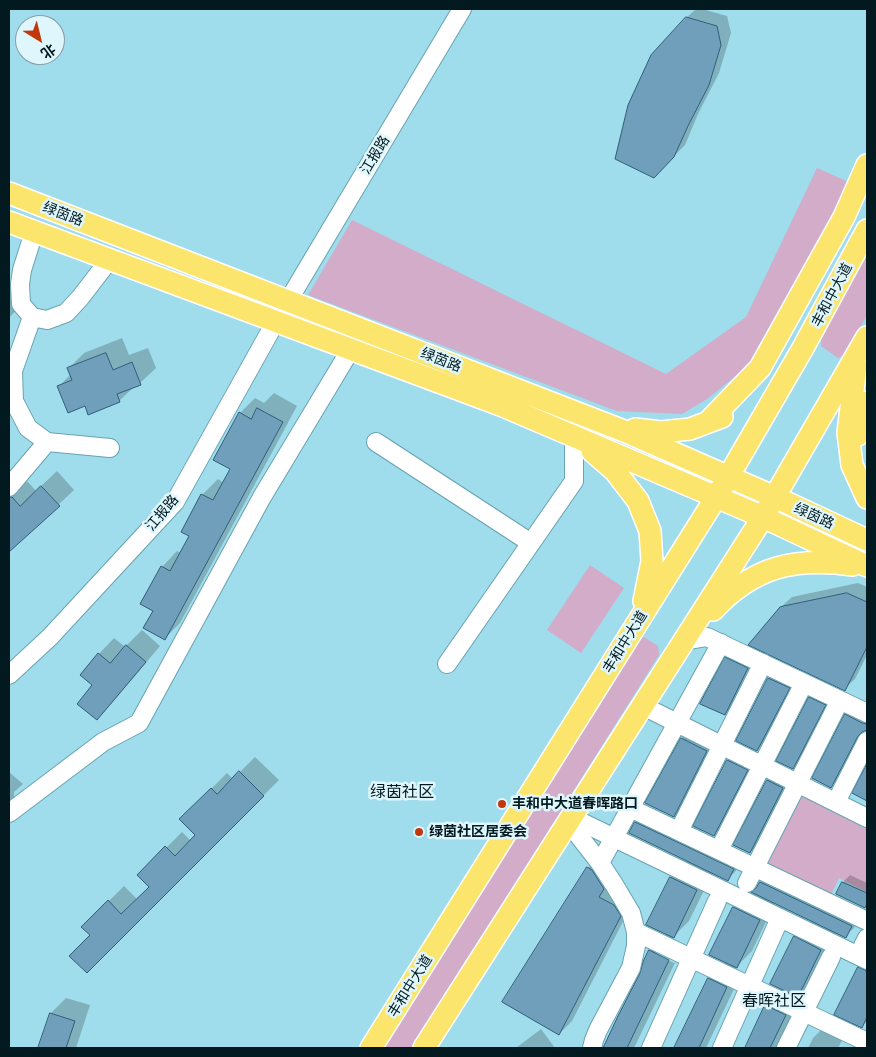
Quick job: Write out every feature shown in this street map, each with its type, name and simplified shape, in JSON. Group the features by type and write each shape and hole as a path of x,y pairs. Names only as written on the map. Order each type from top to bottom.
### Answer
{"main road":[{"path":"708,422 760,368 844,217 867,165"},
{"name":"绿茵路","path":"9,193 612,426 775,497 867,540"},
{"name":"绿茵路","path":"9,222 503,406 763,517 867,566"},
{"name":"丰和中大道","path":"370,1048 716,497 814,329 867,230"},
{"path":"612,426 661,432 690,429 726,415 762,387 814,329"},
{"path":"862,346 851,397 848,432 852,464 867,498"},
{"path":"424,1048 763,517 862,346"},
{"path":"852,464 861,416 867,402"},
{"path":"574,436 615,471 638,501 650,531 652,561 641,616"},
{"path":"684,641 726,596 754,576 779,566 805,562 834,562 867,566"}],"street":[{"name":"江报路","path":"288,301 462,9"},
{"path":"34,232 22,270 20,284 21,304 32,317 47,320 66,313 110,260"},
{"path":"32,317 11,372 14,401 28,428 47,442 110,448"},
{"name":"江报路","path":"9,675 50,637 175,502 276,322"},
{"path":"9,813 104,742 139,723 262,497 351,349"},
{"path":"447,664 574,481 574,436"},
{"path":"9,487 47,442"},
{"path":"376,442 531,543"},
{"path":"684,641 707,637 867,713"},
{"path":"600,863 721,643"},
{"path":"679,831 763,663"},
{"path":"719,850 804,683"},
{"path":"746,883 840,700"},
{"path":"643,706 867,818"},
{"path":"836,802 867,741"},
{"path":"630,808 867,921"},
{"path":"570,820 614,838 780,918 866,948"},
{"path":"570,820 600,863 631,913 636,932 636,946 631,968 598,1030 592,1048"},
{"path":"651,1048 717,901"},
{"path":"722,1048 780,918"},
{"path":"636,932 867,1042 864,1048"},
{"path":"786,1048 831,957"}],"shaded area":[{"path":"817,168 851,183 747,367 707,399 682,414 617,411 308,295 352,220 666,374 746,317"},
{"path":"867,252 867,315 845,355 838,358 821,346 821,339"},
{"path":"590,565 624,588 581,653 547,630"},
{"path":"644,637 658,646 659,655 412,1048 379,1048 637,640"},
{"path":"799,787 867,821 867,892 839,878 829,899 760,865"}],"building":[{"path":"686,17 717,26 721,45 709,85 674,157 654,178 615,159 628,105 651,55"},
{"path":"106,353 113,370 132,362 141,385 117,394 120,402 88,415 85,406 68,413 57,386 72,380 67,368"},
{"path":"257,408 283,422 165,640 143,628 153,611 140,604 161,566 170,571 189,536 181,532 201,494 213,500 230,469 213,460 239,412 251,419"},
{"path":"41,486 60,506 9,552 9,497 12,497 20,506"},
{"path":"847,593 867,602 867,647 845,691 748,645 780,607"},
{"path":"126,645 146,662 97,720 77,704 92,685 80,675 98,653 110,663"},
{"path":"725,657 748,668 725,715 700,704"},
{"path":"768,678 790,688 757,751 736,741"},
{"path":"809,697 826,705 793,769 776,761"},
{"path":"845,714 867,724 867,730 858,736 831,788 812,778"},
{"path":"681,738 707,751 674,817 645,803"},
{"path":"727,760 748,770 714,836 693,826"},
{"path":"867,764 867,801 852,793"},
{"path":"239,771 264,796 87,973 69,956 90,935 81,927 108,900 121,914 149,887 137,875 165,846 175,856 195,835 179,819 211,788 217,794"},
{"path":"767,780 783,788 750,853 733,845"},
{"path":"635,822 734,869 728,881 629,833"},
{"path":"587,867 592,870 604,889 599,897 614,905 621,916 559,1035 502,1002"},
{"path":"670,877 697,890 674,938 646,925"},
{"path":"760,882 852,926 846,938 751,892"},
{"path":"842,882 867,893 865,908 836,894"},
{"path":"733,907 760,920 737,968 709,955"},
{"path":"794,936 821,950 798,997 770,984"},
{"path":"649,950 669,960 627,1048 603,1048 640,973"},
{"path":"858,967 867,971 867,1017 862,1028 834,1015"},
{"path":"708,978 727,987 699,1048 674,1048"},
{"path":"765,1005 786,1015 770,1048 745,1048"},
{"path":"50,1013 75,1021 66,1048 38,1048"}],"place":[{"name":"丰和中大道春晖路口","path":"502,804"},
{"name":"绿茵社区居委会","path":"419,832"}],"district":[{"name":"绿茵社区","path":"402,792"},
{"name":"春晖社区","path":"774,1001"}]}
